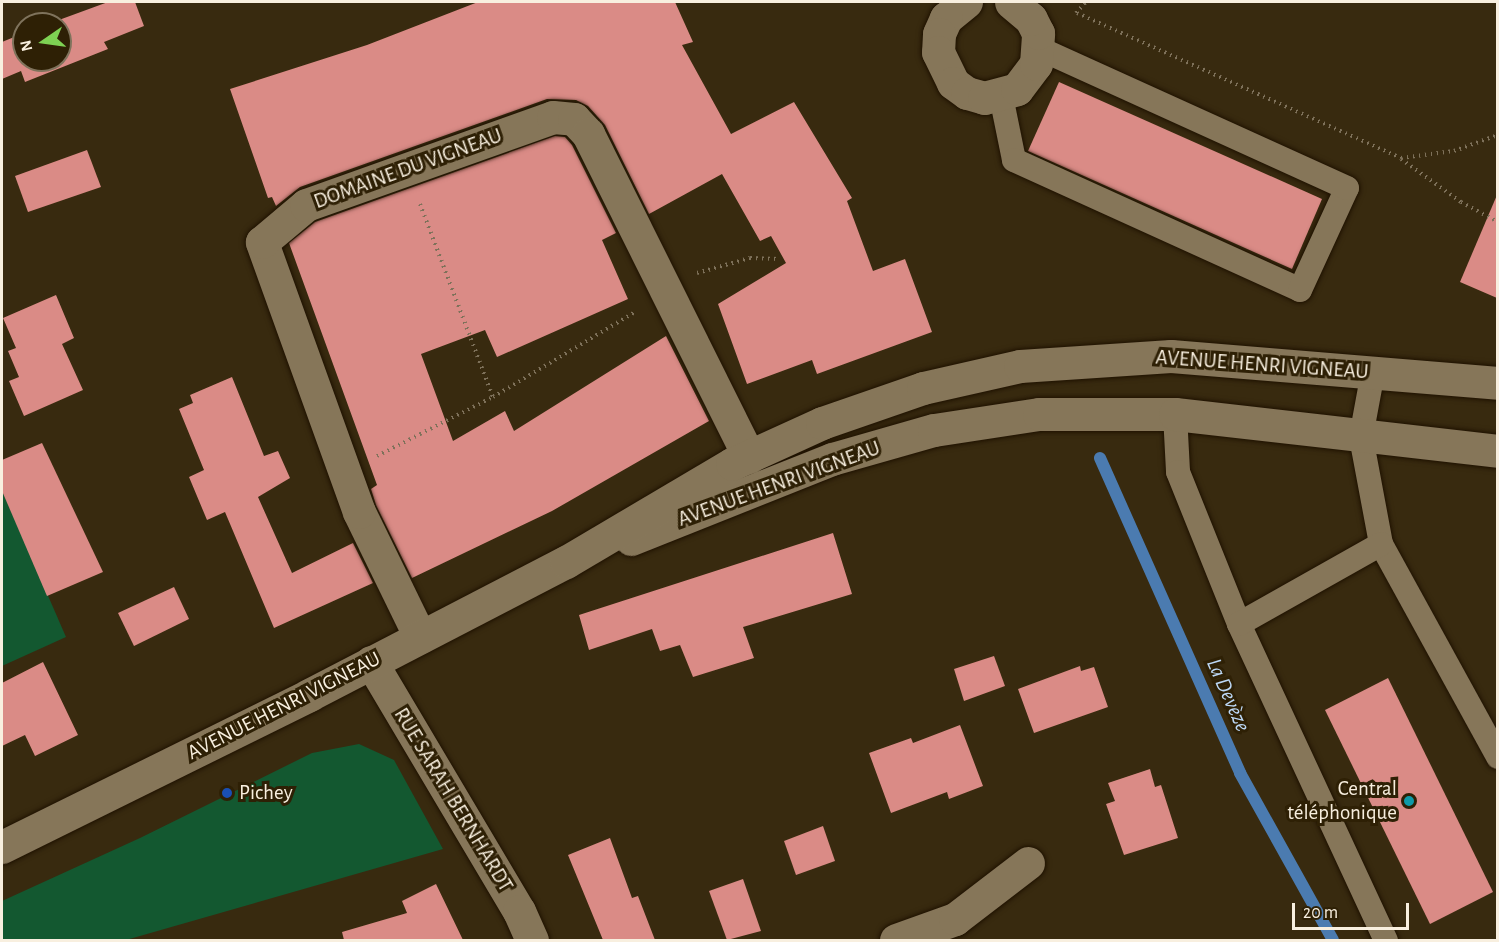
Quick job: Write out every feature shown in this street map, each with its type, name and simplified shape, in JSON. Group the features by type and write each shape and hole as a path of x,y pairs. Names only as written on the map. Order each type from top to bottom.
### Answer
{"street":[{"path":"966,2 946,18 939,34 938,52 943,69 953,83 967,93 984,98 1002,96 1028,78 1039,48 1031,19 1011,2"},
{"name":"DOMAINE DU VIGNEAU","path":"420,637 359,512 346,469 262,242 306,205 553,117 574,119 588,134 667,292 742,471"},
{"name":"AVENUE HENRI VIGNEAU","path":"2,847 566,562 705,512 742,471 822,423 911,392 1020,366 1171,356 1497,383"},
{"name":"AVENUE HENRI VIGNEAU","path":"742,471 832,459 934,430 1039,414 1175,414 1497,451"},
{"name":"RUE SARAH BERNHARDT","path":"371,662 519,911 532,940"},
{"path":"896,940 955,919 1028,863"}],"lane":[{"path":"1002,96 1014,160 1300,290 1347,188 1039,48"},
{"path":"1373,372 1360,437 1381,544 1497,757"},
{"path":"1175,414 1178,472 1239,624 1386,940"},
{"path":"1239,624 1381,544"}],"path":[{"path":"1077,13 1401,158 1461,202 1497,222"},
{"path":"1401,158 1454,151 1495,136"},
{"path":"407,170 493,397"},
{"path":"346,469 405,445 493,397 704,268 750,258 780,259"}],"green space":[{"path":"2,490 66,637 2,666"},
{"path":"359,744 394,760 443,849 126,940 2,940 2,901 140,838 312,753"}],"building":[{"path":"108,2 135,2 144,26 104,42 108,49 72,63 72,15"},
{"path":"478,2 675,2 693,42 682,45 731,134 794,102 852,198 847,201 873,271 905,259 932,332 817,374 812,360 747,384 718,304 786,263 771,236 760,241 722,174 649,214 605,125 588,106 576,100 547,99 300,187 276,206 272,197 268,198 230,89 367,45"},
{"path":"12,38 12,72 19,72 2,79 2,42"},
{"path":"21,72 50,72 25,82"},
{"path":"1059,82 1322,199 1292,269 1028,151"},
{"path":"555,136 565,137 572,145 616,233 602,240 628,299 497,357 485,330 421,354 453,441 505,411 514,431 666,336 709,421 552,511 412,578 376,505 371,489 377,485 289,243 315,222"},
{"path":"87,150 101,187 28,212 15,176"},
{"path":"1497,195 1497,298 1460,282"},
{"path":"56,295 74,338 62,344 83,390 24,416 9,381 19,377 8,351 16,348 3,318"},
{"path":"232,377 264,456 278,451 290,478 258,497 292,573 353,543 373,583 274,628 225,512 207,520 189,477 204,470 179,409 193,403 190,395"},
{"path":"42,443 103,572 47,596 2,491 2,460"},
{"path":"833,533 852,594 743,627 754,658 693,677 680,645 660,651 652,629 589,650 579,615"},
{"path":"174,587 189,619 134,646 118,613"},
{"path":"994,656 1005,686 964,701 954,669"},
{"path":"43,662 78,735 35,756 25,735 2,746 2,683"},
{"path":"1080,666 1081,671 1094,667 1108,707 1034,733 1018,689"},
{"name":"Central téléphonique","path":"1388,678 1493,892 1430,924 1325,710"},
{"path":"960,725 983,786 949,799 947,792 891,813 869,753 911,738 913,743"},
{"path":"1150,769 1155,787 1161,785 1178,838 1124,855 1106,804 1115,801 1108,783"},
{"path":"823,826 835,861 796,875 784,841"},
{"path":"610,838 632,898 638,896 655,940 603,940 568,855"},
{"path":"743,879 761,931 727,940 709,891"},
{"path":"436,884 463,940 344,940 342,932 407,913 402,901"}],"waterway":[{"name":"La Devèze","path":"1100,458 1240,773 1333,940"}],"place":[{"name":"Pichey","path":"227,793"},
{"name":"Central téléphonique","path":"1409,801"}]}
